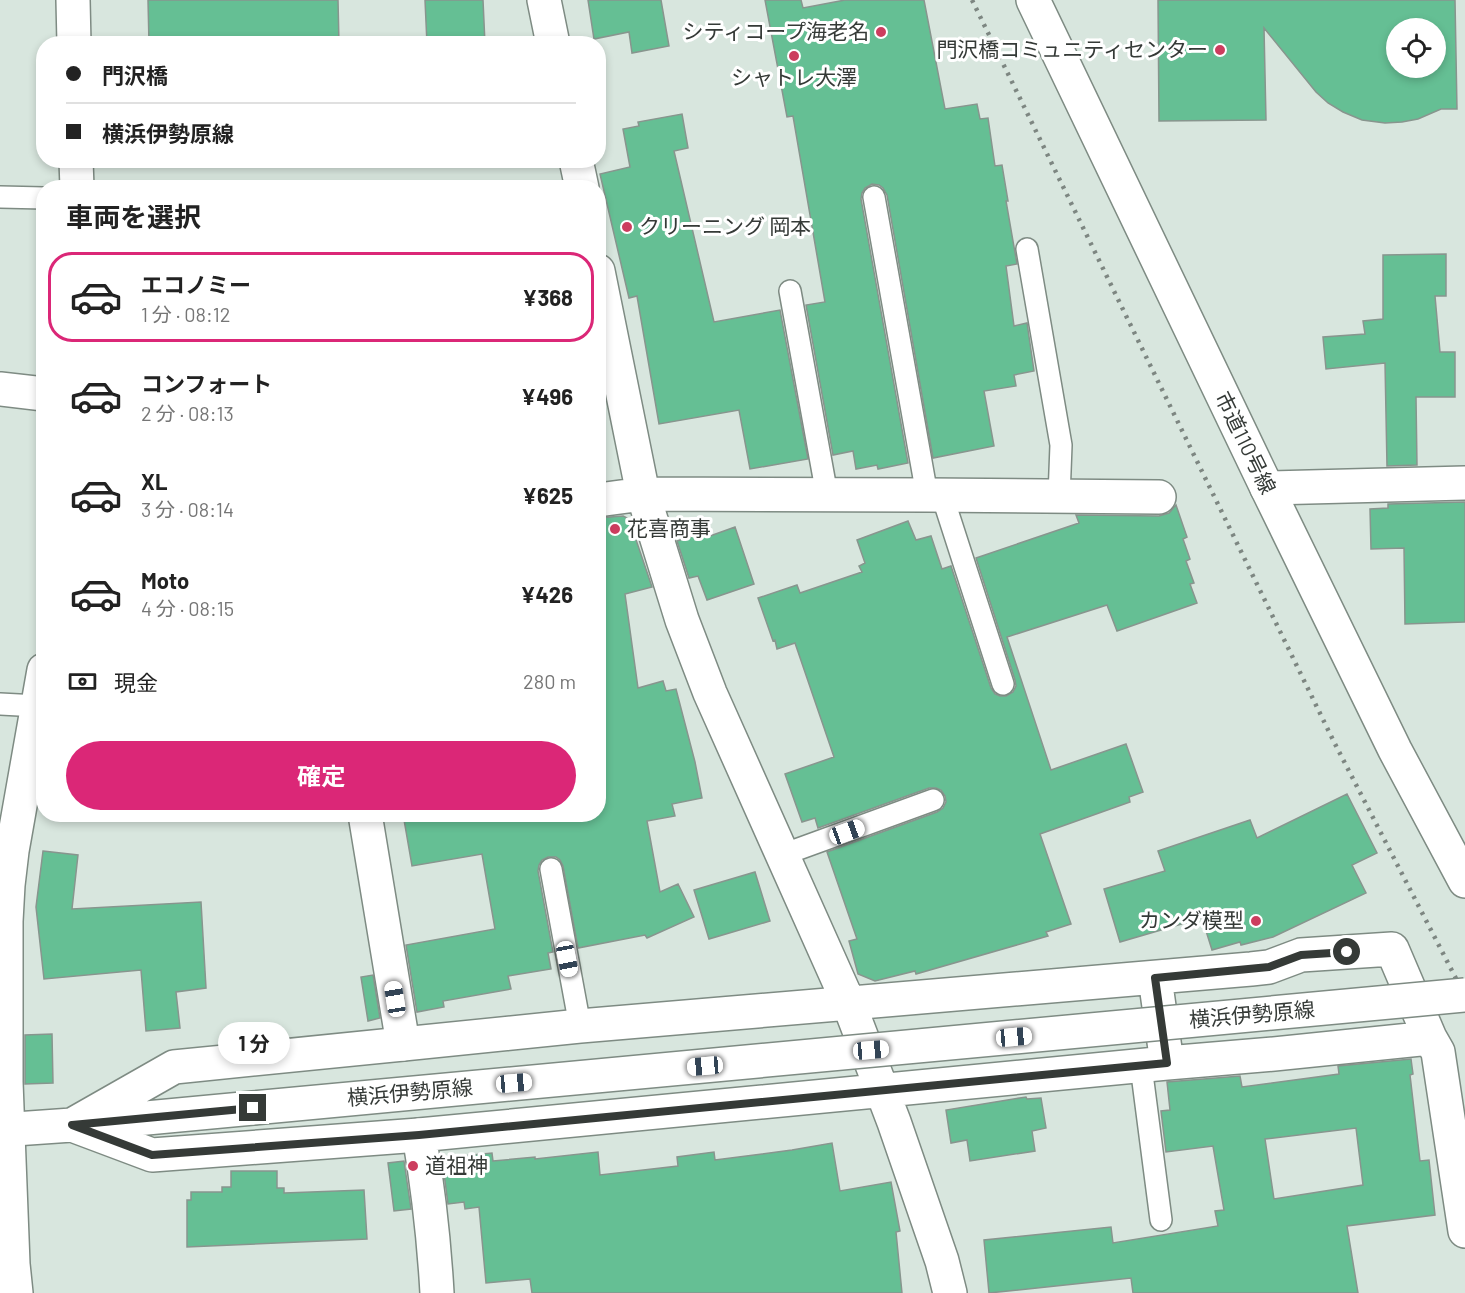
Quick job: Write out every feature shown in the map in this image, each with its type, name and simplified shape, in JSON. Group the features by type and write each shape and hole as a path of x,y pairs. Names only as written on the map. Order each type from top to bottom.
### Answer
{"street":[{"path":"73,0 74,36"},
{"path":"544,0 551,36"},
{"name":"市道110号線","path":"1033,0 1395,750 1465,881"},
{"path":"606,311 643,494 682,620 710,693 849,1004 883,1090 942,1262 950,1293"},
{"path":"0,389 36,393"},
{"path":"1267,488 1465,483"},
{"path":"606,499 643,494 1159,497"},
{"path":"16,1293 4,1129 8,885 6,851 36,715"},
{"path":"365,822 403,1044"},
{"path":"72,1125 174,1067 580,1026 1269,967 1301,955 1392,949 1438,1052 1465,1231"},
{"path":"1154,1064 1155,978"},
{"name":"横浜伊勢原線","path":"4,1129 72,1125 1465,996"},
{"path":"72,1125 152,1155 419,1135 1430,1038"},
{"path":"419,1135 434,1243 437,1293"}],"lane":[{"path":"874,196 934,495 1003,684"},
{"path":"0,197 36,198"},
{"path":"1027,249 1061,445 1059,497"},
{"path":"790,291 827,495"},
{"path":"0,704 36,706"},
{"path":"782,855 933,800"},
{"path":"551,869 580,1026"},
{"path":"1154,1064 1161,1220"}],"building":[{"path":"148,0 338,0 339,36 149,36"},
{"path":"425,0 483,0 485,36 427,36"},
{"path":"588,0 661,0 669,46 632,53 629,32 606,37 594,36"},
{"path":"765,0 801,0 803,8 845,0 924,0 945,109 977,104 980,119 988,118 995,166 1002,165 1017,264 1006,266 1014,326 1027,323 1034,371 1014,375 1016,386 984,391 994,446 933,458 887,195 879,185 872,184 865,188 861,199 908,463 878,469 877,465 856,469 853,451 833,455 806,305 825,302 793,116 787,117"},
{"path":"1158,0 1455,0 1457,109 1441,109 1418,119 1402,122 1385,123 1362,120 1328,103 1316,92 1264,28 1266,120 1159,121"},
{"path":"682,114 688,148 674,151 714,322 780,310 808,459 750,469 739,410 659,424 637,296 629,298 606,200 606,180 601,180 600,174 630,167 623,129 639,126 638,122"},
{"path":"1446,254 1446,296 1435,296 1440,352 1455,352 1455,397 1416,397 1417,465 1387,466 1385,363 1326,369 1323,337 1365,334 1363,321 1383,319 1383,255"},
{"path":"1465,502 1465,622 1405,624 1404,548 1371,549 1370,509 1388,508 1388,504"},
{"path":"1176,505 1187,537 1183,539 1190,559 1186,561 1194,583 1190,584 1197,603 1117,631 1107,605 1007,637 1051,770 1126,744 1143,792 1129,797 1130,802 1040,834 1071,924 1046,932 1048,936 916,974 915,971 875,981 858,974 849,941 857,939 827,852 937,812 946,802 945,796 941,790 929,788 818,828 815,818 802,822 785,774 834,757 795,643 777,649 758,598 797,585 800,593 862,572 859,566 865,563 857,540 908,521 916,540 931,536 942,569 951,566 991,688 995,694 1006,696 1013,692 1016,686 1015,680 976,558 1079,523 1076,515 1159,516 1169,513"},
{"path":"623,516 629,519 652,587 625,594 638,688 663,681 666,691 676,689 695,762 702,798 672,804 675,816 647,821 660,892 678,884 694,917 647,938 645,935 578,948 563,866 556,857 548,857 542,860 538,871 553,952 548,953 551,969 508,976 511,989 443,1001 444,1007 417,1012 406,945 495,929 482,854 412,866 404,822 606,822 606,517"},
{"path":"735,527 754,584 707,600 698,576 689,578 677,541 708,531 710,536"},
{"path":"1347,794 1377,853 1352,865 1366,893 1273,937 1241,945 1240,942 1212,950 1202,918 1120,942 1104,889 1165,871 1158,851 1250,820 1257,838"},
{"path":"43,851 78,855 72,909 201,902 206,988 176,992 180,1028 146,1031 141,970 44,979 36,907"},
{"path":"755,872 770,921 709,939 694,890"},
{"path":"373,975 380,1018 368,1021 361,977"},
{"path":"52,1034 53,1083 25,1084 25,1035"},
{"path":"1411,1059 1413,1074 1410,1075 1420,1161 1429,1160 1435,1215 1347,1226 1358,1293 1133,1293 1131,1278 989,1293 984,1240 1111,1227 1113,1243 1218,1226 1215,1211 1224,1210 1213,1146 1166,1152 1161,1111 1170,1110 1167,1082 1240,1076 1242,1087 1339,1074 1338,1066","holes":["1356,1128 1363,1185 1274,1199 1265,1139"]},
{"path":"1026,1097 1027,1099 1041,1098 1046,1128 1032,1131 1035,1151 970,1161 967,1140 951,1143 946,1110"},
{"path":"832,1143 840,1191 891,1182 900,1231 896,1232 902,1293 532,1293 530,1279 486,1283 479,1207 465,1209 464,1202 448,1204 442,1158 492,1153 493,1161 598,1152 600,1175 678,1166 677,1157 714,1152 715,1160"},
{"path":"404,1161 411,1209 394,1211 388,1163"},
{"path":"231,1171 277,1171 277,1188 284,1188 284,1193 364,1190 367,1239 187,1247 187,1200 191,1200 191,1192 222,1192 222,1187 231,1187"}],"railway":[{"path":"972,0 1334,742 1465,996"}],"place":[{"name":"シティコープ海老名","path":"881,32"},
{"name":"門沢橋コミュニティセンター","path":"1220,50"},
{"name":"シャトレ大澤","path":"794,56"},
{"name":"クリーニング 岡本","path":"627,227"},
{"name":"花喜商事","path":"615,529"},
{"name":"カンダ模型","path":"1256,921"},
{"name":"道祖神","path":"413,1166"}],"route":[{"path":"253,1108 72,1125 152,1155 419,1135 1167,1063 1155,978 1269,967 1301,955 1347,952"}]}
